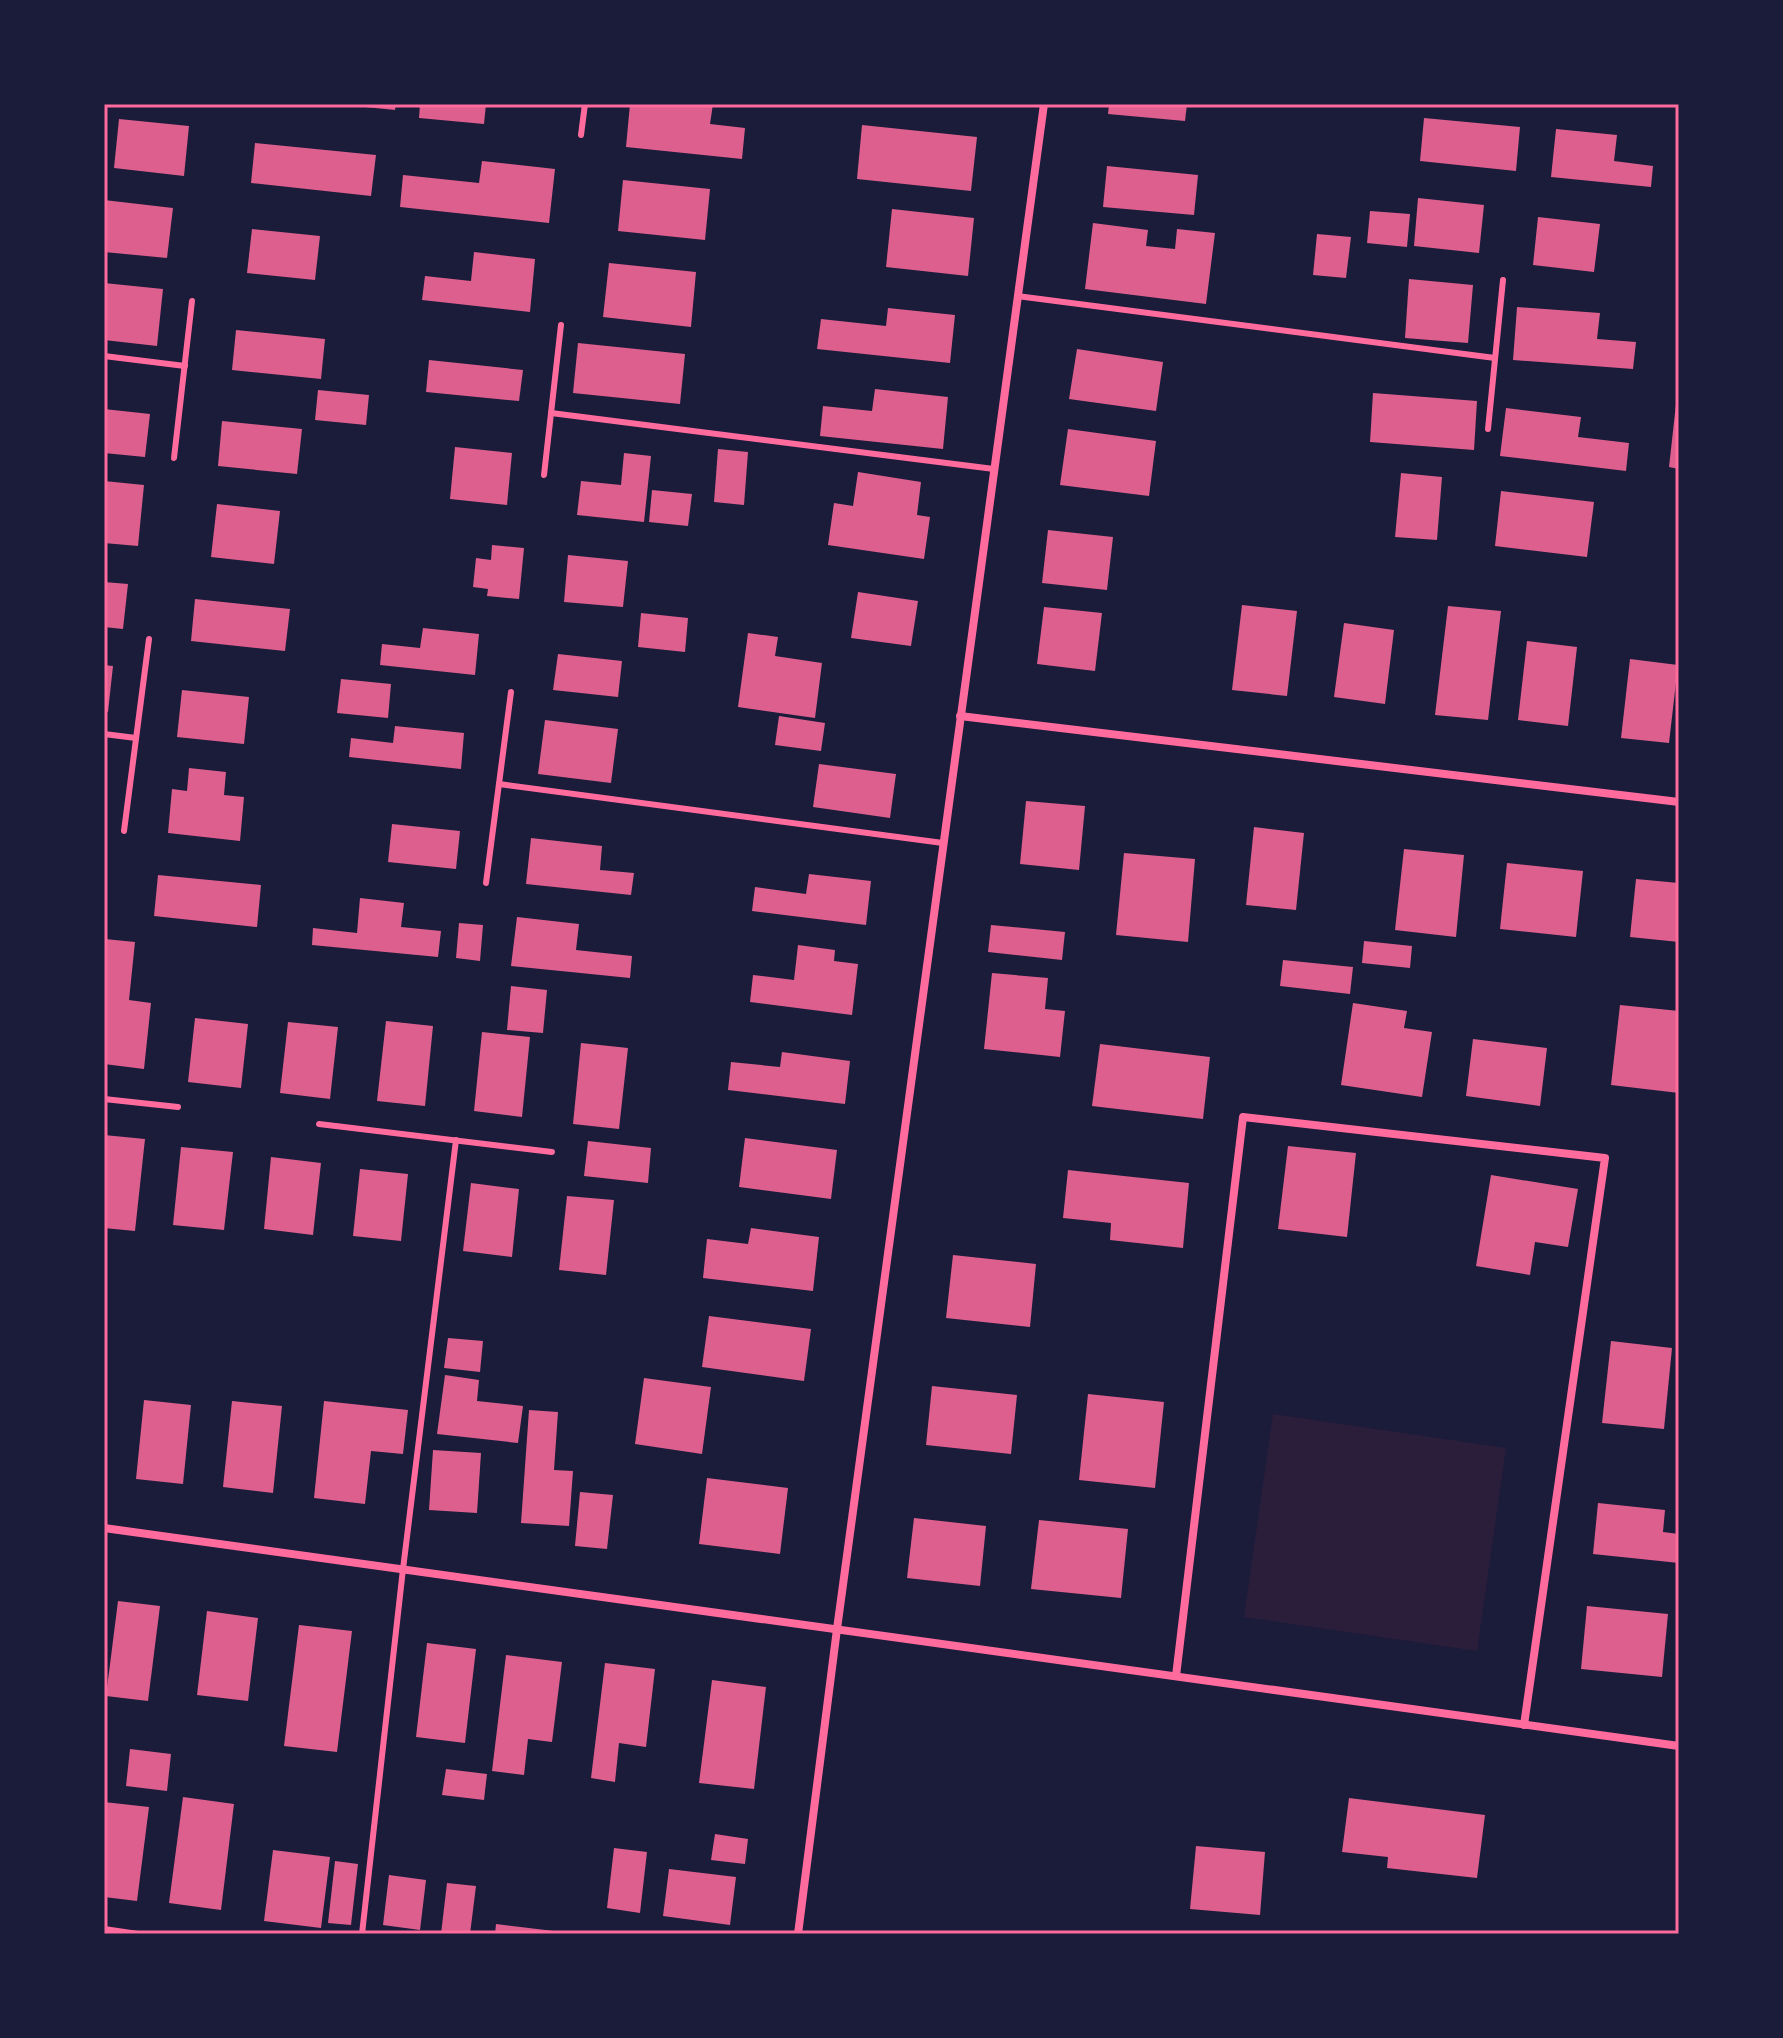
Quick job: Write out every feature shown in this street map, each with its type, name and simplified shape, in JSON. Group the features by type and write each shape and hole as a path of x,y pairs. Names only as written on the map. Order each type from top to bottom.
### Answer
{"street":[{"path":"798,1934 1044,104"},
{"path":"960,716 1679,802"},
{"path":"1176,1676 1243,1117 1605,1158 1524,1725"},
{"path":"104,1528 1679,1746"}],"lane":[{"path":"581,135 585,104"},
{"path":"1488,429 1503,280"},
{"path":"1017,296 1495,358"},
{"path":"174,458 192,301"},
{"path":"544,475 561,325"},
{"path":"104,356 185,366"},
{"path":"551,413 994,469"},
{"path":"124,831 149,639"},
{"path":"486,883 511,692"},
{"path":"104,734 136,738"},
{"path":"499,784 943,843"},
{"path":"104,1099 178,1107"},
{"path":"319,1124 552,1152"},
{"path":"362,1934 456,1140"},
{"path":"104,1929 138,1934"}],"shaded area":[{"path":"1273,1414 1506,1448 1477,1651 1244,1617"}],"building":[{"path":"355,104 396,104 395,110"},
{"path":"420,104 486,104 484,124 419,118"},
{"path":"630,104 713,104 710,124 745,128 742,159 626,147"},
{"path":"1109,104 1187,104 1185,121 1108,114"},
{"path":"1424,118 1520,127 1516,171 1420,161"},
{"path":"119,119 189,126 184,176 114,168"},
{"path":"862,125 977,137 971,191 857,179"},
{"path":"1556,129 1617,135 1614,161 1653,166 1651,187 1551,177"},
{"path":"255,143 376,155 371,196 251,183"},
{"path":"482,161 555,169 549,223 400,207 403,175 479,183"},
{"path":"1107,166 1198,175 1194,215 1103,207"},
{"path":"623,180 710,189 705,240 618,231"},
{"path":"1418,198 1484,205 1479,253 1414,246"},
{"path":"104,200 173,208 167,258 104,252"},
{"path":"892,209 974,218 968,276 886,267"},
{"path":"1370,211 1410,214 1407,247 1367,243"},
{"path":"1538,217 1600,224 1594,272 1533,265"},
{"path":"1093,223 1148,230 1146,246 1175,249 1177,229 1215,233 1206,304 1085,289"},
{"path":"252,229 320,236 315,280 247,273"},
{"path":"1317,234 1351,237 1346,278 1313,275"},
{"path":"474,252 535,259 530,312 422,300 425,276 471,281"},
{"path":"609,263 696,272 691,327 603,317"},
{"path":"1409,279 1473,285 1468,343 1405,338"},
{"path":"104,283 163,289 157,346 104,340"},
{"path":"1517,307 1600,313 1597,339 1636,342 1633,369 1513,360"},
{"path":"888,308 955,315 950,363 817,349 821,319 886,326"},
{"path":"236,330 325,339 321,379 232,370"},
{"path":"578,343 685,354 680,404 573,393"},
{"path":"1077,349 1163,362 1156,411 1069,399"},
{"path":"429,360 523,370 519,401 426,392"},
{"path":"875,389 948,397 943,449 820,436 823,406 872,411"},
{"path":"318,390 369,395 366,425 315,420"},
{"path":"1373,393 1477,401 1474,450 1370,442"},
{"path":"1676,404 1679,405 1679,469 1669,467"},
{"path":"1506,408 1581,417 1578,437 1629,443 1626,471 1500,456"},
{"path":"104,409 150,414 145,457 104,453"},
{"path":"222,421 302,429 297,474 218,466"},
{"path":"1068,429 1156,441 1149,496 1060,485"},
{"path":"455,447 512,453 507,505 450,499"},
{"path":"718,449 748,452 744,505 714,502"},
{"path":"624,453 651,456 644,522 577,515 581,481 621,485"},
{"path":"858,472 921,482 917,515 930,517 924,559 828,545 834,503 853,506"},
{"path":"1401,473 1442,477 1437,540 1395,537"},
{"path":"104,481 144,485 138,546 104,543"},
{"path":"652,490 692,494 688,526 649,522"},
{"path":"1501,491 1594,502 1587,557 1495,546"},
{"path":"217,504 280,511 274,564 211,557"},
{"path":"1048,530 1113,537 1107,590 1042,583"},
{"path":"492,545 524,548 519,599 487,596 488,589 473,587 476,558 491,560"},
{"path":"568,555 628,561 623,607 564,602"},
{"path":"104,582 128,584 123,629 104,627"},
{"path":"858,592 918,601 911,646 851,638"},
{"path":"195,599 290,609 285,651 191,641"},
{"path":"1242,605 1297,611 1287,696 1232,690"},
{"path":"1448,606 1501,611 1488,720 1435,715"},
{"path":"1044,607 1102,613 1095,671 1037,664"},
{"path":"641,613 688,618 685,652 638,647"},
{"path":"1344,623 1394,630 1385,704 1334,697"},
{"path":"423,628 479,634 475,675 380,665 382,644 420,648"},
{"path":"748,633 778,637 775,656 822,663 815,718 738,707"},
{"path":"1527,641 1577,647 1568,726 1518,720"},
{"path":"558,654 622,661 618,697 553,690"},
{"path":"1630,659 1678,665 1669,743 1621,738"},
{"path":"104,665 113,666 108,712 104,711"},
{"path":"341,679 391,684 388,718 337,713"},
{"path":"182,690 249,697 244,744 177,737"},
{"path":"779,716 825,723 821,751 775,745"},
{"path":"545,720 618,729 611,783 538,774"},
{"path":"395,726 464,733 461,769 349,757 351,738 393,743"},
{"path":"819,764 896,774 890,818 813,807"},
{"path":"189,768 226,772 224,795 244,797 240,841 168,833 172,789 187,791"},
{"path":"1026,801 1085,806 1079,870 1020,864"},
{"path":"392,824 460,831 456,869 388,862"},
{"path":"1254,827 1304,833 1296,910 1246,905"},
{"path":"531,838 602,846 600,870 634,873 631,895 526,884"},
{"path":"1404,849 1464,855 1456,937 1395,930"},
{"path":"1124,853 1195,859 1188,942 1116,935"},
{"path":"1507,863 1583,871 1576,937 1500,929"},
{"path":"809,874 871,881 866,925 752,911 755,887 806,894"},
{"path":"158,875 261,885 257,927 154,916"},
{"path":"1636,879 1679,883 1679,942 1630,937"},
{"path":"360,898 404,903 401,927 441,931 438,957 312,945 313,928 357,933"},
{"path":"517,917 579,924 576,950 632,956 630,978 511,966"},
{"path":"459,923 483,925 480,961 456,958"},
{"path":"991,925 1065,932 1062,960 988,952"},
{"path":"105,939 135,942 129,1000 151,1003 144,1069 104,1064"},
{"path":"1364,941 1412,946 1410,968 1362,963"},
{"path":"798,945 835,950 834,961 858,964 852,1015 750,1002 753,975 794,980"},
{"path":"1283,960 1353,967 1350,994 1280,986"},
{"path":"992,973 1048,978 1045,1009 1065,1011 1060,1057 984,1049"},
{"path":"511,986 547,990 543,1033 507,1030"},
{"path":"1353,1003 1407,1011 1404,1028 1432,1032 1422,1097 1341,1085"},
{"path":"1620,1005 1679,1011 1679,1093 1611,1085"},
{"path":"195,1018 248,1024 241,1088 188,1082"},
{"path":"386,1021 433,1026 425,1106 377,1101"},
{"path":"288,1022 338,1027 330,1099 280,1093"},
{"path":"482,1032 530,1037 522,1117 474,1111"},
{"path":"1473,1039 1547,1048 1540,1106 1466,1096"},
{"path":"581,1043 628,1048 619,1129 573,1124"},
{"path":"1100,1044 1210,1057 1203,1119 1092,1106"},
{"path":"782,1052 850,1061 845,1104 728,1090 731,1062 780,1067"},
{"path":"104,1135 145,1139 135,1231 104,1228"},
{"path":"745,1138 837,1150 831,1199 739,1187"},
{"path":"588,1141 651,1148 648,1183 584,1176"},
{"path":"1288,1146 1356,1153 1347,1237 1278,1229"},
{"path":"181,1147 233,1152 224,1230 173,1225"},
{"path":"271,1157 321,1163 313,1235 264,1229"},
{"path":"360,1169 408,1174 401,1241 353,1236"},
{"path":"1068,1170 1189,1183 1183,1248 1110,1240 1111,1223 1063,1218"},
{"path":"1491,1175 1578,1189 1568,1247 1535,1242 1530,1275 1476,1266"},
{"path":"471,1183 519,1189 512,1257 463,1251"},
{"path":"567,1196 614,1200 606,1275 559,1270"},
{"path":"751,1228 819,1237 813,1291 703,1278 707,1239 748,1244"},
{"path":"953,1255 1036,1264 1030,1327 946,1318"},
{"path":"709,1316 811,1329 804,1381 702,1367"},
{"path":"448,1338 483,1341 480,1372 444,1368"},
{"path":"1611,1341 1672,1348 1664,1429 1602,1423"},
{"path":"445,1375 479,1380 477,1401 523,1406 518,1443 437,1434"},
{"path":"644,1378 711,1387 702,1454 635,1444"},
{"path":"932,1386 1017,1395 1011,1454 926,1445"},
{"path":"1088,1394 1164,1402 1155,1488 1079,1480"},
{"path":"144,1400 191,1405 183,1484 136,1479"},
{"path":"232,1401 282,1406 273,1493 223,1487"},
{"path":"324,1401 408,1410 403,1454 371,1451 365,1504 314,1498"},
{"path":"529,1410 558,1412 554,1470 573,1471 569,1526 521,1523"},
{"path":"433,1450 481,1453 477,1513 429,1510"},
{"path":"707,1478 788,1488 780,1554 699,1544"},
{"path":"580,1492 613,1495 607,1549 575,1546"},
{"path":"1598,1503 1665,1510 1663,1532 1679,1534 1679,1563 1593,1554"},
{"path":"914,1518 986,1526 980,1586 907,1578"},
{"path":"1039,1520 1128,1529 1121,1598 1031,1589"},
{"path":"118,1601 160,1606 148,1701 106,1696"},
{"path":"1587,1606 1668,1614 1662,1677 1581,1669"},
{"path":"207,1611 258,1618 248,1701 197,1695"},
{"path":"299,1625 352,1631 337,1752 284,1746"},
{"path":"427,1643 476,1649 465,1743 416,1737"},
{"path":"506,1655 562,1662 552,1742 528,1739 524,1775 492,1771"},
{"path":"605,1663 655,1669 646,1747 619,1743 615,1782 591,1778"},
{"path":"712,1680 766,1687 754,1789 699,1783"},
{"path":"130,1749 171,1754 167,1791 126,1786"},
{"path":"446,1769 487,1774 484,1800 442,1795"},
{"path":"183,1797 234,1804 221,1910 169,1903"},
{"path":"1349,1798 1485,1815 1477,1878 1387,1868 1388,1857 1342,1852"},
{"path":"104,1802 149,1807 137,1901 104,1897"},
{"path":"715,1834 748,1839 745,1864 711,1860"},
{"path":"1196,1846 1265,1852 1260,1915 1190,1909"},
{"path":"614,1848 647,1852 640,1913 607,1908"},
{"path":"273,1850 330,1857 321,1928 264,1921"},
{"path":"335,1861 358,1864 351,1925 328,1923"},
{"path":"669,1869 736,1877 730,1925 663,1916"},
{"path":"389,1875 426,1880 420,1930 383,1925"},
{"path":"447,1883 476,1886 470,1934 441,1934"},
{"path":"496,1924 562,1932 562,1934 495,1934"}]}
